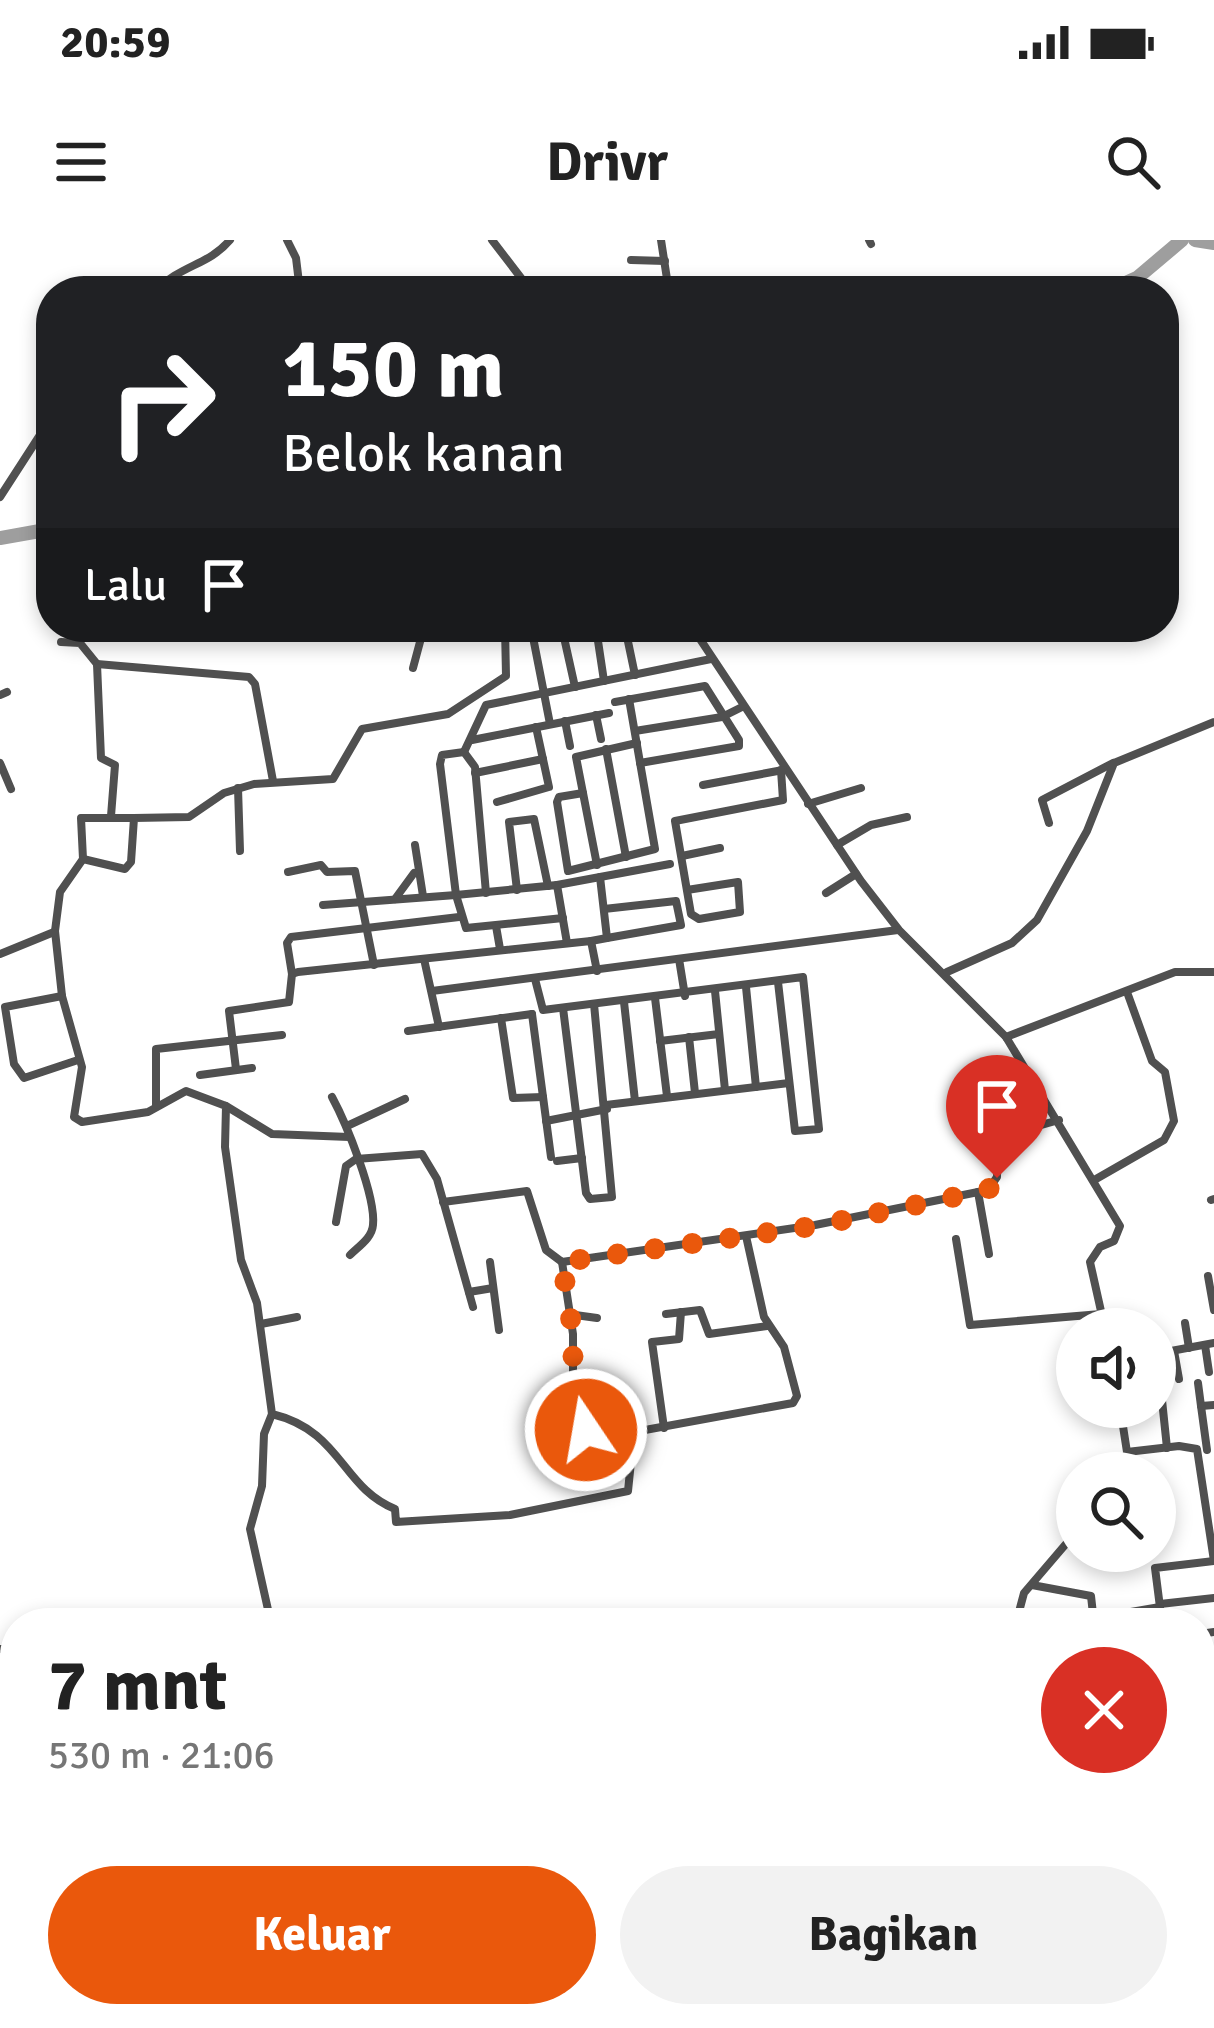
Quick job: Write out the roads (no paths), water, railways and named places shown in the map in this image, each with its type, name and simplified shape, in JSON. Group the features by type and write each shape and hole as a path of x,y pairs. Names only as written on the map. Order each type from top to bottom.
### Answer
{"street":[{"path":"172,276 213,260 230,240"},
{"path":"287,240 298,276"},
{"path":"492,240 520,276"},
{"path":"661,240 668,276"},
{"path":"631,260 665,261"},
{"path":"0,496 36,440"},
{"path":"61,642 80,643 98,664 100,754 115,765 112,816"},
{"path":"413,668 420,642"},
{"path":"349,1137 272,1134 226,1106 186,1091 148,1112 78,1122 73,1111 82,1071 62,997 55,931 60,892 83,859 81,818 189,817 238,788 273,781 327,782 362,729 432,719 467,703 506,676 505,642"},
{"path":"534,642 550,724"},
{"path":"566,642 574,687"},
{"path":"598,642 604,681"},
{"path":"628,642 635,675"},
{"path":"701,642 782,770 856,874 899,930 947,972 1006,1037 1096,1179 1120,1230 1090,1258 1100,1308"},
{"path":"563,918 466,928 456,895 442,755 464,752 486,705 711,659"},
{"path":"98,664 249,677 255,684 273,781"},
{"path":"615,702 705,686 739,746 640,763"},
{"path":"583,793 559,797 557,802 568,871 655,849 628,699"},
{"path":"634,731 722,718 742,707"},
{"path":"472,740 609,713"},
{"path":"596,715 626,857"},
{"path":"566,721 570,746"},
{"path":"1049,823 1042,800 1114,763 1214,722"},
{"path":"496,802 547,790 536,727"},
{"path":"597,866 576,757 603,744 637,743"},
{"path":"464,752 475,773 486,893"},
{"path":"475,773 543,759"},
{"path":"0,763 11,789"},
{"path":"947,972 1012,943 1037,920 1087,831 1114,763"},
{"path":"703,784 782,770"},
{"path":"687,890 738,882 740,912 699,919 691,914 675,820 783,800 782,770"},
{"path":"238,788 240,851"},
{"path":"808,804 861,788"},
{"path":"837,845 871,825 907,817"},
{"path":"83,859 125,869 130,862 134,818"},
{"path":"517,890 509,822 534,818 567,943"},
{"path":"415,845 416,872 424,896"},
{"path":"682,856 720,848"},
{"path":"323,904 553,886 670,864"},
{"path":"287,872 321,865 327,872 353,870 374,965"},
{"path":"394,898 416,872"},
{"path":"826,893 856,874"},
{"path":"600,878 608,938"},
{"path":"292,974 591,941 681,925 676,901 604,909"},
{"path":"236,1070 229,1011 289,1002 292,974 287,944 291,937 460,917"},
{"path":"496,926 500,949"},
{"path":"432,991 899,930"},
{"path":"0,954 55,931"},
{"path":"591,941 597,970"},
{"path":"424,959 439,1027"},
{"path":"679,959 685,996"},
{"path":"1006,1037 1175,972 1214,972"},
{"path":"540,1006 685,996 802,977 819,1129 796,1132 778,982"},
{"path":"535,979 540,1006"},
{"path":"746,987 756,1087"},
{"path":"715,991 725,1090"},
{"path":"1096,1179 1164,1140 1174,1121 1165,1072 1152,1061 1127,992"},
{"path":"62,997 5,1007 14,1064 25,1078 78,1060"},
{"path":"655,998 667,1096"},
{"path":"624,1001 635,1101"},
{"path":"562,1008 588,1198 614,1196 594,1004"},
{"path":"408,1030 532,1014 540,1006"},
{"path":"532,1014 554,1159 582,1158"},
{"path":"501,1018 513,1098 543,1096"},
{"path":"156,1105 156,1049 282,1034"},
{"path":"660,1040 719,1034"},
{"path":"689,1037 695,1093"},
{"path":"200,1075 252,1068"},
{"path":"546,1121 635,1101 789,1083"},
{"path":"332,1096 346,1126 373,1225 350,1255"},
{"path":"346,1126 405,1099"},
{"path":"226,1106 225,1147 242,1260 261,1324 272,1414 264,1434 260,1501 250,1528 269,1608"},
{"path":"443,1202 529,1192 545,1250 562,1262 746,1236 978,1192 994,1185 997,1178 998,1137 1059,1120"},
{"path":"336,1222 341,1172 356,1160 422,1154 443,1202 473,1307"},
{"path":"978,1192 989,1254"},
{"path":"562,1262 573,1388 587,1434 664,1428 794,1402 797,1396 784,1347 767,1326 746,1236"},
{"path":"956,1239 970,1325 1056,1318"},
{"path":"490,1262 499,1330"},
{"path":"1208,1276 1214,1310"},
{"path":"469,1292 493,1288"},
{"path":"664,1428 652,1342 679,1339 680,1312"},
{"path":"666,1314 703,1312 710,1334 767,1326"},
{"path":"568,1314 597,1318"},
{"path":"261,1324 296,1317"},
{"path":"1184,1323 1189,1348"},
{"path":"1176,1351 1209,1344 1209,1372"},
{"path":"1176,1362 1179,1379"},
{"path":"1160,1608 1156,1567 1214,1561 1203,1483 1206,1449 1198,1383"},
{"path":"1201,1406 1214,1405"},
{"path":"272,1414 300,1420 320,1433 377,1500 395,1509 396,1521 402,1523 511,1515 628,1491 634,1432"},
{"path":"1165,1428 1167,1448"},
{"path":"1135,1452 1206,1449"},
{"path":"1203,1483 1214,1482"},
{"path":"1017,1608 1056,1557"},
{"path":"1032,1585 1087,1594 1094,1608"},
{"path":"1152,1608 1214,1598"}],"waterway":[{"path":"1139,276 1182,240"},
{"path":"1195,240 1214,243"},
{"path":"0,538 36,532"}]}
